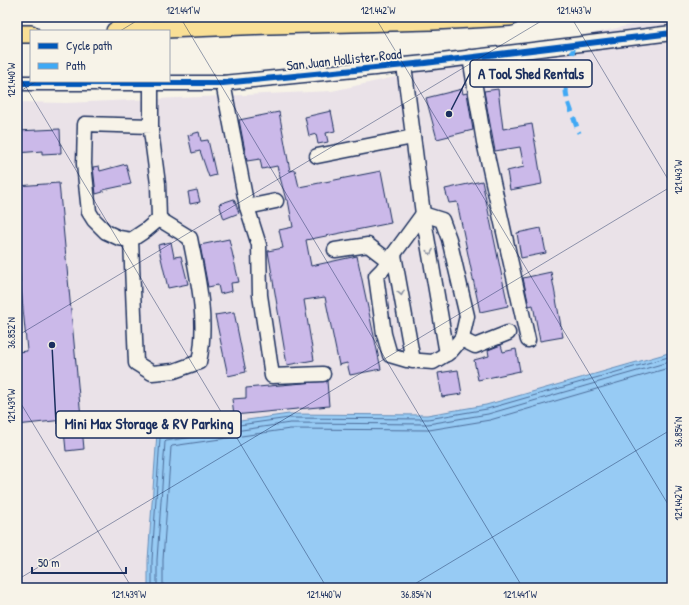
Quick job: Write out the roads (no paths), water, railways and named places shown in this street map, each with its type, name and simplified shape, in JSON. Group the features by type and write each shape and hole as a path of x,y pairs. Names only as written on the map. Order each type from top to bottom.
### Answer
{"main road":[{"path":"142,30 433,21 510,17"},
{"path":"17,34 30,34"}],"street":[{"name":"San Juan Hollister Road","path":"17,83 223,83 404,65 672,33"},
{"path":"470,57 484,142 528,340"},
{"path":"404,65 424,214 447,354"},
{"path":"223,83 247,207 259,245 260,295 272,376 323,374"},
{"path":"151,84 151,126 158,184 158,219 146,230 131,240 118,238 106,232 94,220 89,212 84,164 85,124 151,126"},
{"path":"317,156 413,137"},
{"path":"247,207 276,201"},
{"path":"424,214 442,220 467,316 461,339 451,351 433,362 413,361 390,355 384,334 376,276 392,258 424,214"},
{"path":"131,240 136,363 152,373 174,371 199,362 202,346 202,301 190,238 158,219"},
{"path":"335,250 368,245 392,258"},
{"path":"392,258 413,361"},
{"path":"461,339 475,346 508,334"}],"water":[{"path":"672,352 672,588 148,588 148,560 157,433 289,414 427,415 486,405"}],"place":[{"name":"A Tool Shed Rentals","path":"449,114"},
{"name":"Mini Max Storage & RV Parking","path":"52,345"}]}
